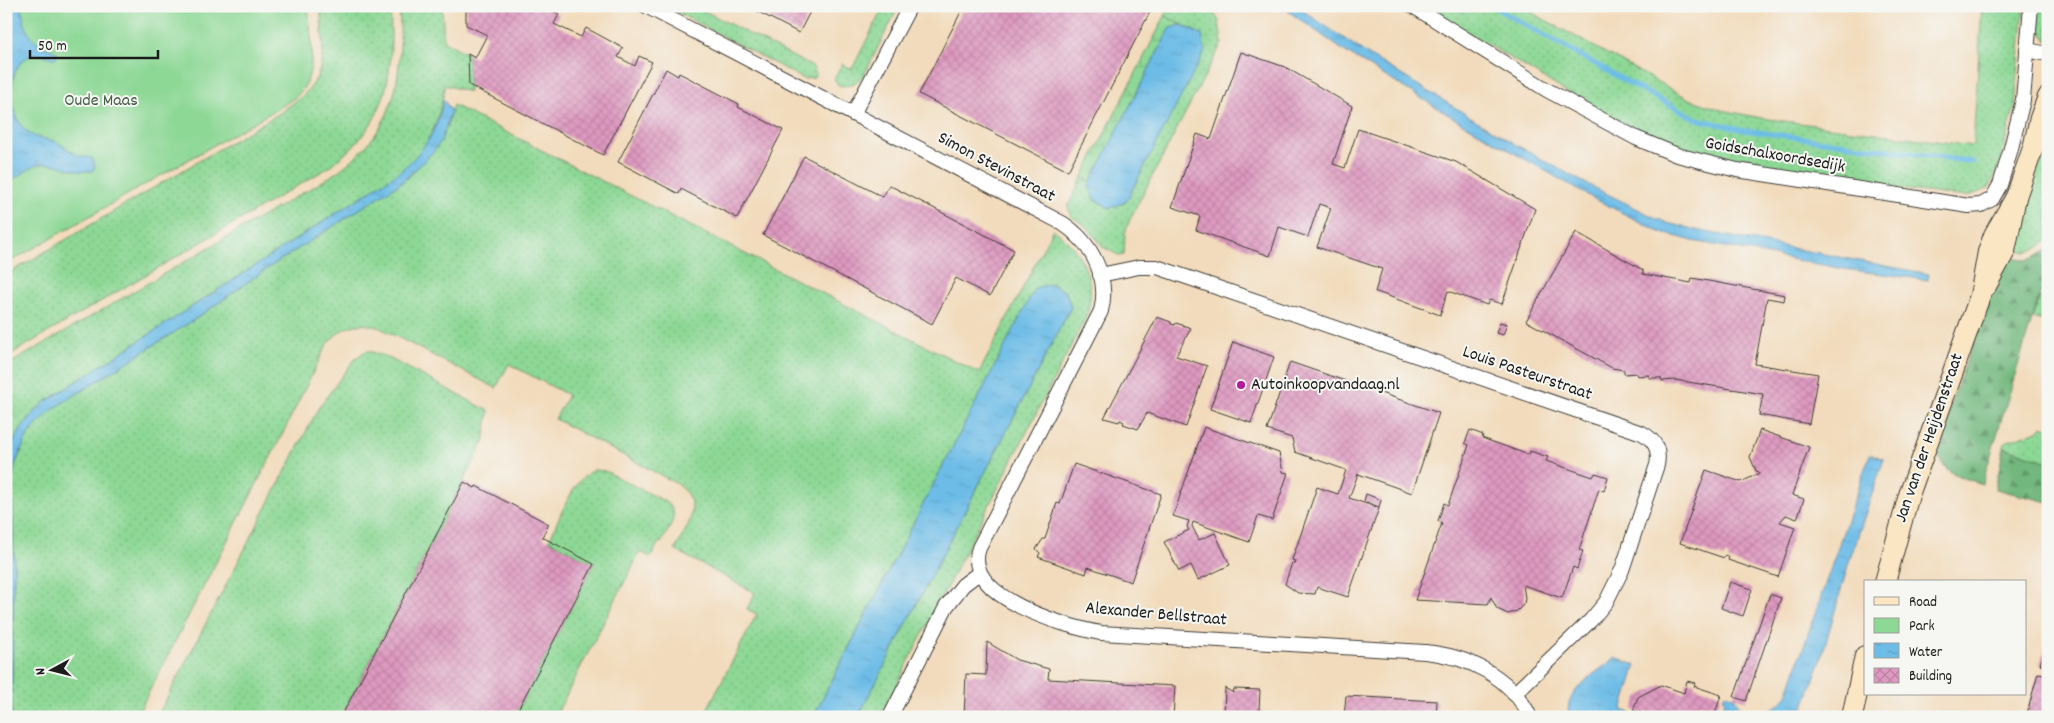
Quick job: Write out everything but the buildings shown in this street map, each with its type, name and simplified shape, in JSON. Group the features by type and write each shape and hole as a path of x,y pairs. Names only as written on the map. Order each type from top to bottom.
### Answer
{"street":[{"path":"646,6 853,114 910,6"},
{"name":"Goidschalxoordsedijk","path":"1413,6 1547,90 1636,138 1677,155 1737,170 1962,206 1986,204 2000,185 2021,110 2031,6"},
{"path":"2027,50 2048,54"},
{"name":"Jan van der Heijdenstraat","path":"1886,580 1909,495 1980,296 2005,251 2016,197 2048,97"},
{"name":"Simon Stevinstraat","path":"853,114 1071,229 1091,250 1100,275"},
{"name":"Jan van der Heijdenstraat","path":"2033,148 2048,129"},
{"name":"Louis Pasteurstraat","path":"1100,275 1139,267 1157,267 1642,433 1651,439 1658,451 1656,465 1622,570 1612,592 1591,620 1514,694"},
{"path":"890,717 950,601 967,581 979,573 976,560 979,548 1099,316 1102,299 1100,275"},
{"name":"Alexander Bellstraat","path":"979,573 990,587 1012,601 1037,614 1082,629 1118,635 1438,654 1454,657 1478,666 1495,677 1514,694 1530,717"},
{"path":"1843,717 1864,661"},
{"path":"1852,717 1864,661"}],"green space":[{"name":"Oude Maas","path":"6,6 308,6 312,58 308,78 302,90 284,105 6,264"},
{"path":"320,6 390,6 391,56 388,77 383,98 375,117 363,135 347,152 326,169 6,357 6,275 280,113 300,98 311,87 320,69 323,37"},
{"path":"399,6 442,6 444,41 468,54 469,92 445,85 436,123 418,154 398,173 45,402 21,428 6,460 6,366 323,181 347,164 366,146 380,127 390,107 396,84 400,34"},
{"path":"665,6 695,6 813,67 816,74 813,78 804,79"},
{"path":"884,6 899,6 865,73 853,84 846,86 838,85 834,78 842,64 852,69"},
{"path":"1170,6 1209,6 1219,21 1222,43 1130,219 1125,233 1124,255 1120,256 1103,247 1088,228 1071,216 1068,206 1082,178 1091,182 1089,185 1095,200 1110,208 1202,35 1165,16"},
{"path":"1424,6 1520,6 1689,99 1722,110 1761,118 1973,146 1982,6 2024,6 2015,105 1998,170 1987,189 1966,197 1878,186 1741,164 1683,150 1659,141 1593,108"},
{"path":"2037,6 2048,6 2048,42 2038,25"},
{"path":"1165,16 1182,25 1170,28 1091,182 1082,178"},
{"path":"453,105 979,373 1053,229 1063,237 1080,257 1086,269 1090,293 1085,319 880,717 858,717 1071,307 1066,292 1051,284 1035,289 813,717 703,717 757,614 747,609 755,593 675,550 688,525 692,509 691,501 679,485 555,419 568,395 509,364 496,388 378,327 355,325 341,331 325,348 136,717 11,717 14,564 12,480 15,465 26,439 33,429 53,409 200,316 262,272 402,182 412,174 447,126"},
{"path":"2048,144 2048,240 2032,251 2024,252 2013,249 2017,221"},
{"path":"2048,249 2048,293 2040,293 1982,484 1950,472 1941,461 1937,442 1993,287 2008,257 2020,260 2029,259"},
{"path":"2040,297 2048,299 2048,322 2032,318"},
{"path":"369,351 385,356 489,411 484,441 341,717 157,717 319,407 354,360 364,352"},
{"path":"2042,426 2048,428 2048,462 2004,447 2005,442 2038,431"},
{"path":"2004,447 2048,462 2048,502 1995,489"},
{"path":"594,470 605,471 666,502 673,511 672,522 651,557 640,552 555,717 514,717 594,564 549,540 573,490 586,474"}],"water":[{"path":"6,6 22,6 25,24 31,36 41,45 57,52 56,59 42,55 33,55 24,60 17,68 13,78 12,90 15,113 20,123 32,136 54,141 78,155 92,158 95,167 92,171 79,171 41,164 6,181"},
{"path":"1281,6 1296,6 1370,56 1520,147 1581,181 1667,223 1929,274 1928,280 1844,269 1693,241 1660,232 1589,196 1462,123 1347,53"},
{"path":"1182,25 1202,35 1205,51 1126,202 1110,208 1095,200 1089,185 1170,28"},
{"path":"443,99 451,111 441,141 433,152 402,182 262,272 200,316 53,409 33,429 26,439 15,465 12,480 14,564 11,717 6,717 6,460 22,428 45,402 398,173 414,158 428,140 438,121"},
{"path":"1051,284 1066,292 1071,307 858,717 813,717 1035,288"},
{"path":"1870,454 1884,459 1849,562 1819,666 1800,717 1719,717 1725,701 1723,699 1725,693 1734,697 1739,705 1752,713 1767,711 1781,702 1787,695"},
{"path":"1615,658 1636,665 1622,710 1631,713 1630,717 1569,717 1568,708 1576,691 1591,676"}],"waterway":[{"path":"1492,6 1697,119 1744,130 1973,162"}],"place":[{"name":"Autoinkoopvandaag.nl","path":"1241,385"}]}
